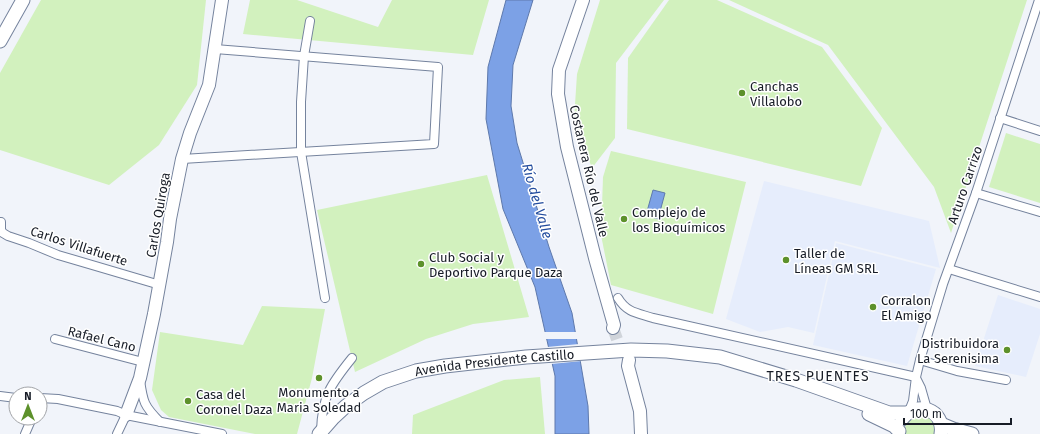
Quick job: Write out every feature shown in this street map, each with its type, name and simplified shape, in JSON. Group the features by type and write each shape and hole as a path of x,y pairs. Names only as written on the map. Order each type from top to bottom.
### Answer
{"main road":[{"path":"0,41 23,0"},
{"name":"Avenida Presidente Castillo","path":"320,433 346,406 364,393 383,382 401,375 440,367 612,351 652,350 720,356 796,380 889,413 908,412 919,408 927,409"},
{"name":"Avenida Presidente Castillo","path":"691,354 854,408 894,426 899,432"},
{"path":"927,409 934,413 938,418 941,429 953,429 972,434"},
{"path":"899,432 902,419 908,412"}],"street":[{"name":"Carlos Quiroga","path":"118,434 140,378 160,284 170,219 182,159 190,133 209,85 222,0"},
{"name":"Costanera Río del Valle","path":"583,0 561,63 558,76 558,94 567,147 594,258 615,327"},
{"name":"Arturo Carrizo","path":"908,412 913,401 920,360 1038,0"},
{"path":"310,21 304,56 300,102 301,152 325,298"},
{"path":"182,159 434,144 438,67 215,49"},
{"path":"1000,118 1040,131"},
{"path":"976,193 1040,212"},
{"name":"Carlos Villafuerte","path":"1,222 1,230 8,236 29,242 58,255 160,284"},
{"path":"949,269 1040,298"},
{"path":"618,298 622,306 630,311 653,318 916,377 927,409"},
{"name":"Rafael Cano","path":"55,340 143,362"},
{"path":"320,433 325,398 337,377 352,358"},
{"path":"920,360 957,371 1006,380"},
{"path":"627,363 640,411 641,434"},
{"path":"140,378 144,404 160,422"},
{"path":"48,398 117,410 126,415 222,434"}],"shaded area":[{"name":"Taller de Líneas GM SRL","path":"764,181 929,221 940,268 835,241 814,333 788,327 760,332 726,319"},
{"name":"Corralon El Amigo","path":"836,243 936,269 907,366 813,345"},
{"name":"Distribuidora La Serenisima","path":"998,295 1040,309 1040,334 1026,377 975,366"}],"green space":[{"path":"41,0 206,0 197,85 159,145 109,185 0,150 0,73"},
{"path":"250,0 297,0 378,27 392,0 489,0 473,55 243,34"},
{"path":"600,0 664,0 616,63 615,138 592,168 574,120 577,74"},
{"name":"Canchas Villalobo","path":"669,0 717,0 822,47 882,128 861,186 627,129 628,58"},
{"path":"729,0 1027,0 951,233 934,187 828,45"},
{"path":"1006,133 1040,144 1040,203 989,187"},
{"name":"Complejo de los Bioquímicos","path":"611,151 746,182 713,314 611,285 601,235 603,177"},
{"name":"Club Social y Deportivo Parque Daza","path":"487,175 529,317 473,324 426,339 355,372 317,210"},
{"path":"262,306 325,309 312,378 297,434 255,434 169,417 161,410 152,390 160,332 243,345"},
{"path":"540,377 545,434 412,434 413,415 504,380"},
{"path":"920,414 928,417 934,423 935,434 905,434 906,424"}],"water":[{"path":"506,0 533,0 513,65 511,106 517,143 549,247 572,313 588,406 589,434 555,434 555,376 535,287 503,209 486,119 488,67"},
{"path":"653,190 665,193 658,219 646,215"}],"pier":[{"path":"543,332 577,332 578,339 545,339"},
{"path":"579,344 582,361 551,364 547,347"}],"tunnel":[{"path":"613,328 624,359"}],"place":[{"name":"Canchas Villalobo","path":"742,93"},
{"name":"Complejo de los Bioquímicos","path":"624,219"},
{"name":"Taller de Líneas GM SRL","path":"786,260"},
{"name":"Club Social y Deportivo Parque Daza","path":"421,264"},
{"name":"Corralon El Amigo","path":"873,307"},
{"name":"Distribuidora La Serenisima","path":"1007,350"},
{"name":"Monumento a Maria Soledad","path":"319,378"},
{"name":"Casa del Coronel Daza","path":"188,401"}],"district":[{"name":"TRES PUENTES","path":"818,376"}],"water label":[{"name":"Río del Valle","path":"537,201"}]}
